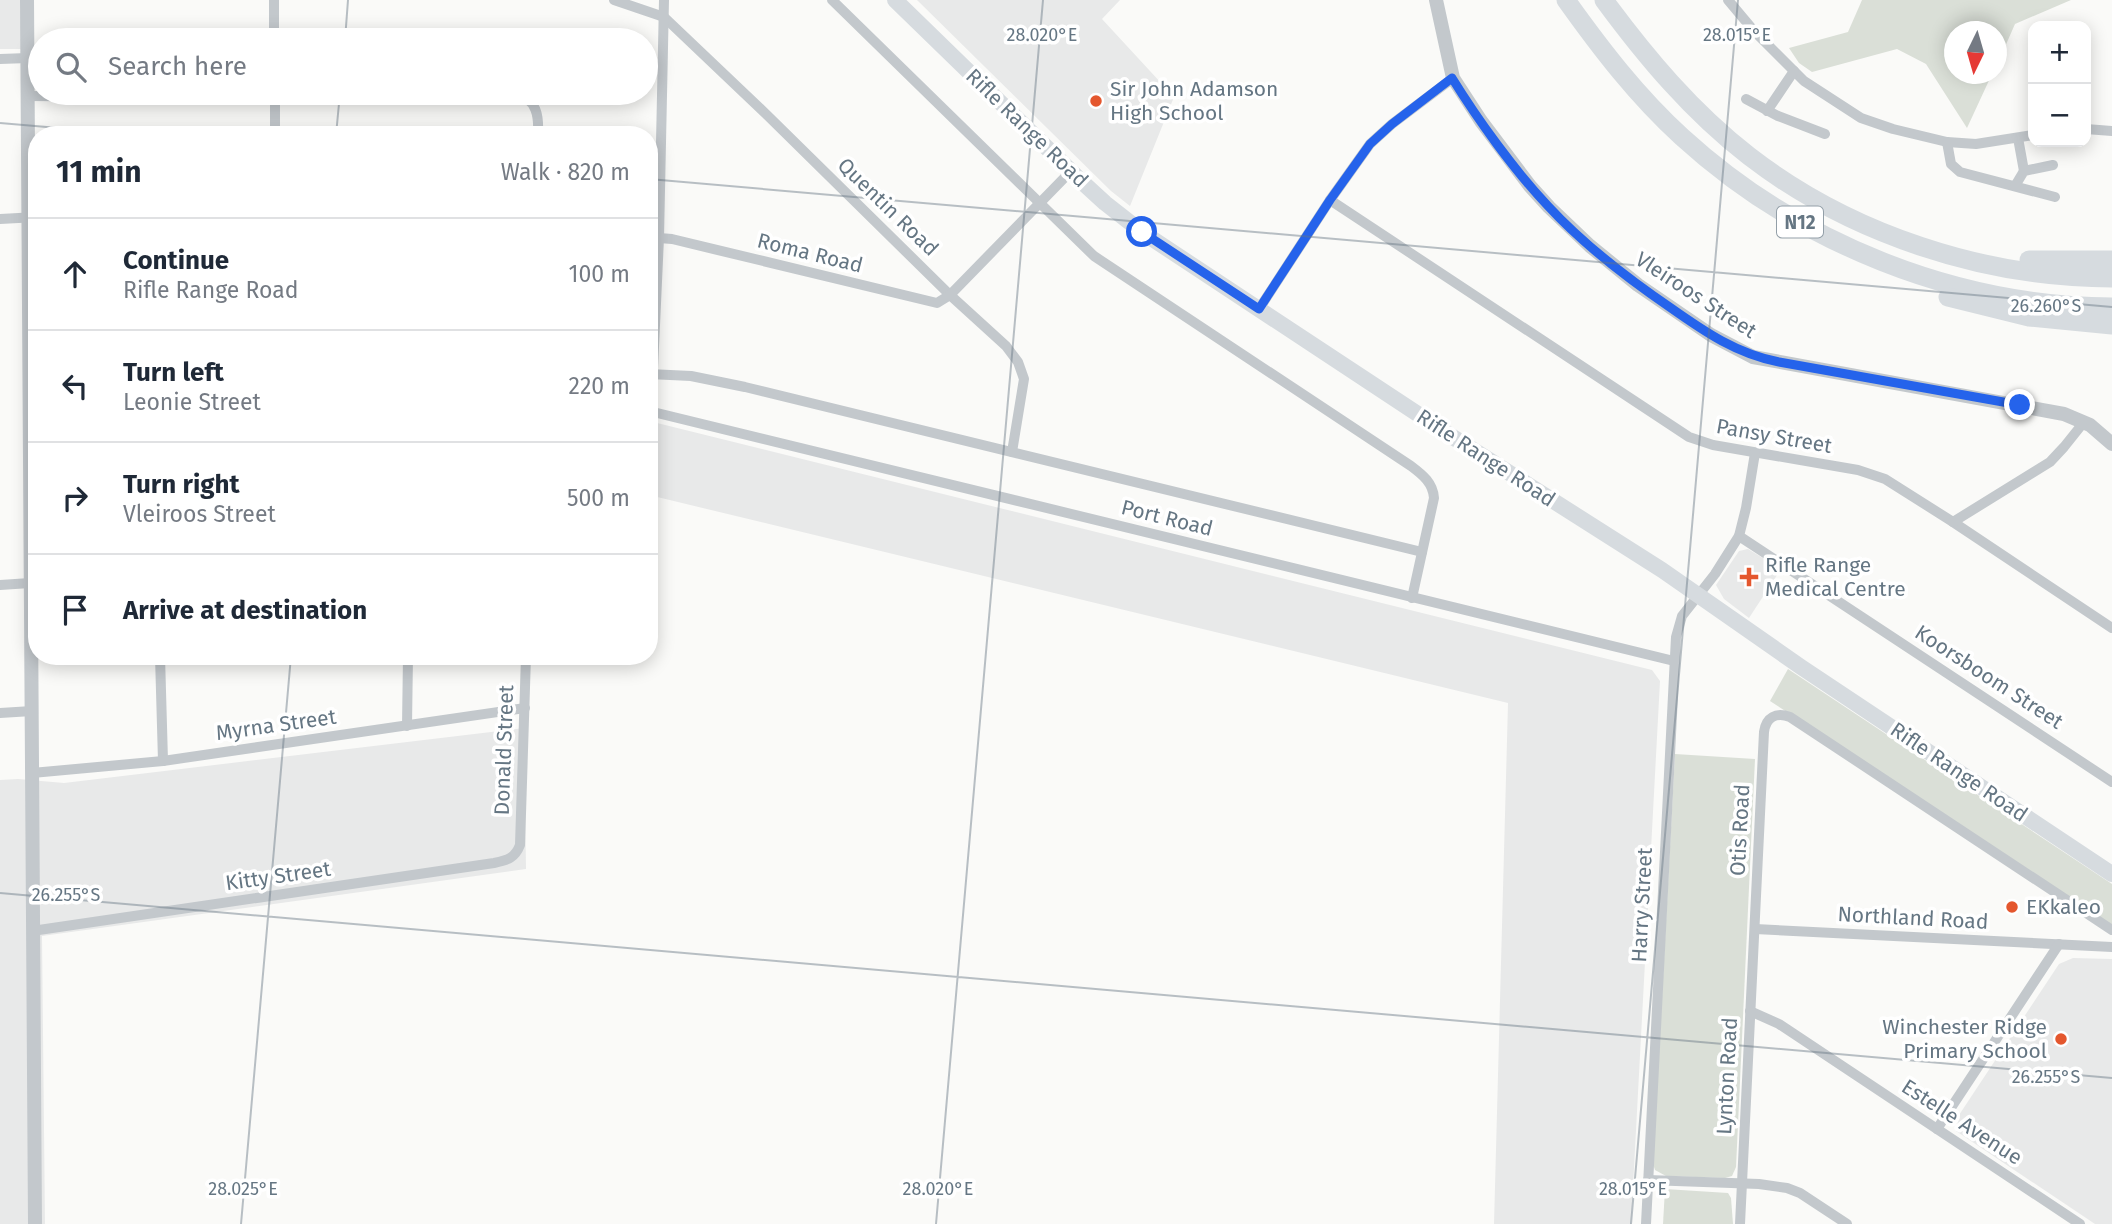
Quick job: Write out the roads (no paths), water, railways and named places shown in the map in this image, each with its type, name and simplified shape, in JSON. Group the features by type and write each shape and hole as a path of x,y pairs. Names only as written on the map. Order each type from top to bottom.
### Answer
{"highway":[{"name":"N12","path":"1566,0 1636,91 1682,137 1716,166 1783,213 1833,240 1882,262 1920,275 1979,291 2059,304 2112,307"},
{"name":"N12","path":"1604,0 1688,102 1748,155 1804,192 1862,222 1921,246 1961,258 2023,271 2112,278"},
{"path":"1961,258 2112,260"},
{"path":"1882,262 1922,286 1949,298 2029,317 2112,325"}],"main road":[{"name":"Rifle Range Road","path":"895,0 1105,203 1142,232 1699,596 2112,874"}],"street":[{"path":"27,0 28,96"},
{"path":"274,0 274,28"},
{"path":"614,0 664,17"},
{"path":"658,257 664,0"},
{"path":"832,0 1100,261 1424,477 1432,488 1434,498 1412,598"},
{"name":"Vleiroos Street","path":"1436,0 1452,78 1481,121 1549,207 1616,268 1683,317 1734,348 1764,359 2042,410 2084,422 2112,444"},
{"path":"1728,0 1794,71 1824,95 1861,118 1947,142 1976,144 2028,136"},
{"name":"Quentin Road","path":"664,17 1006,346 1021,368 1024,379 1012,452"},
{"path":"0,59 28,58"},
{"path":"1767,111 1794,71"},
{"path":"1259,309 1356,162 1378,136 1452,78"},
{"path":"1746,99 1767,111 1825,134"},
{"path":"28,105 29,126"},
{"path":"275,105 275,126"},
{"path":"534,105 538,126"},
{"path":"2091,129 2112,131"},
{"path":"2015,186 2024,171 2018,138"},
{"path":"1947,142 1951,164 1960,172 2055,197"},
{"path":"2024,171 2053,165"},
{"path":"950,295 1071,171"},
{"name":"Pansy Street","path":"1330,200 1689,437 1713,445 1858,470 1878,476 1953,522 2112,628"},
{"path":"0,219 28,217"},
{"name":"Roma Road","path":"659,238 928,302 937,303 950,295"},
{"name":"Port Road","path":"658,373 691,376 746,387 1422,552"},
{"name":"Port Road","path":"658,414 1674,662"},
{"path":"1953,522 2050,462 2084,422"},
{"path":"1739,536 1755,453"},
{"name":"Harry Street","path":"1646,1224 1676,637 1681,619 1739,536"},
{"name":"Koorsboom Street","path":"1739,536 2112,782"},
{"path":"0,585 28,583"},
{"path":"31,665 34,1224"},
{"path":"160,665 163,761"},
{"path":"407,726 408,665"},
{"name":"Donald Street","path":"520,845 526,665"},
{"name":"Myrna Street","path":"32,773 163,761 525,708"},
{"path":"0,713 32,711"},
{"name":"Otis Road","path":"1755,929 1764,732 1771,717 1782,714 2112,930"},
{"name":"Kitty Street","path":"33,931 494,863 513,857 520,845"},
{"name":"Northland Road","path":"1755,929 2112,947"},
{"name":"Lynton Road","path":"1740,1224 1755,929"},
{"path":"1937,1129 2059,944"},
{"name":"Estelle Avenue","path":"1750,1011 1779,1024 2080,1224"},
{"path":"1648,1180 1775,1186 1793,1190 1847,1224"}],"place":[{"name":"Sir John Adamson High School","path":"1096,101"},
{"name":"Rifle Range Medical Centre","path":"1749,577"},
{"name":"EKkaleo","path":"2012,907"},
{"name":"Winchester Ridge Primary School","path":"2061,1039"}]}
